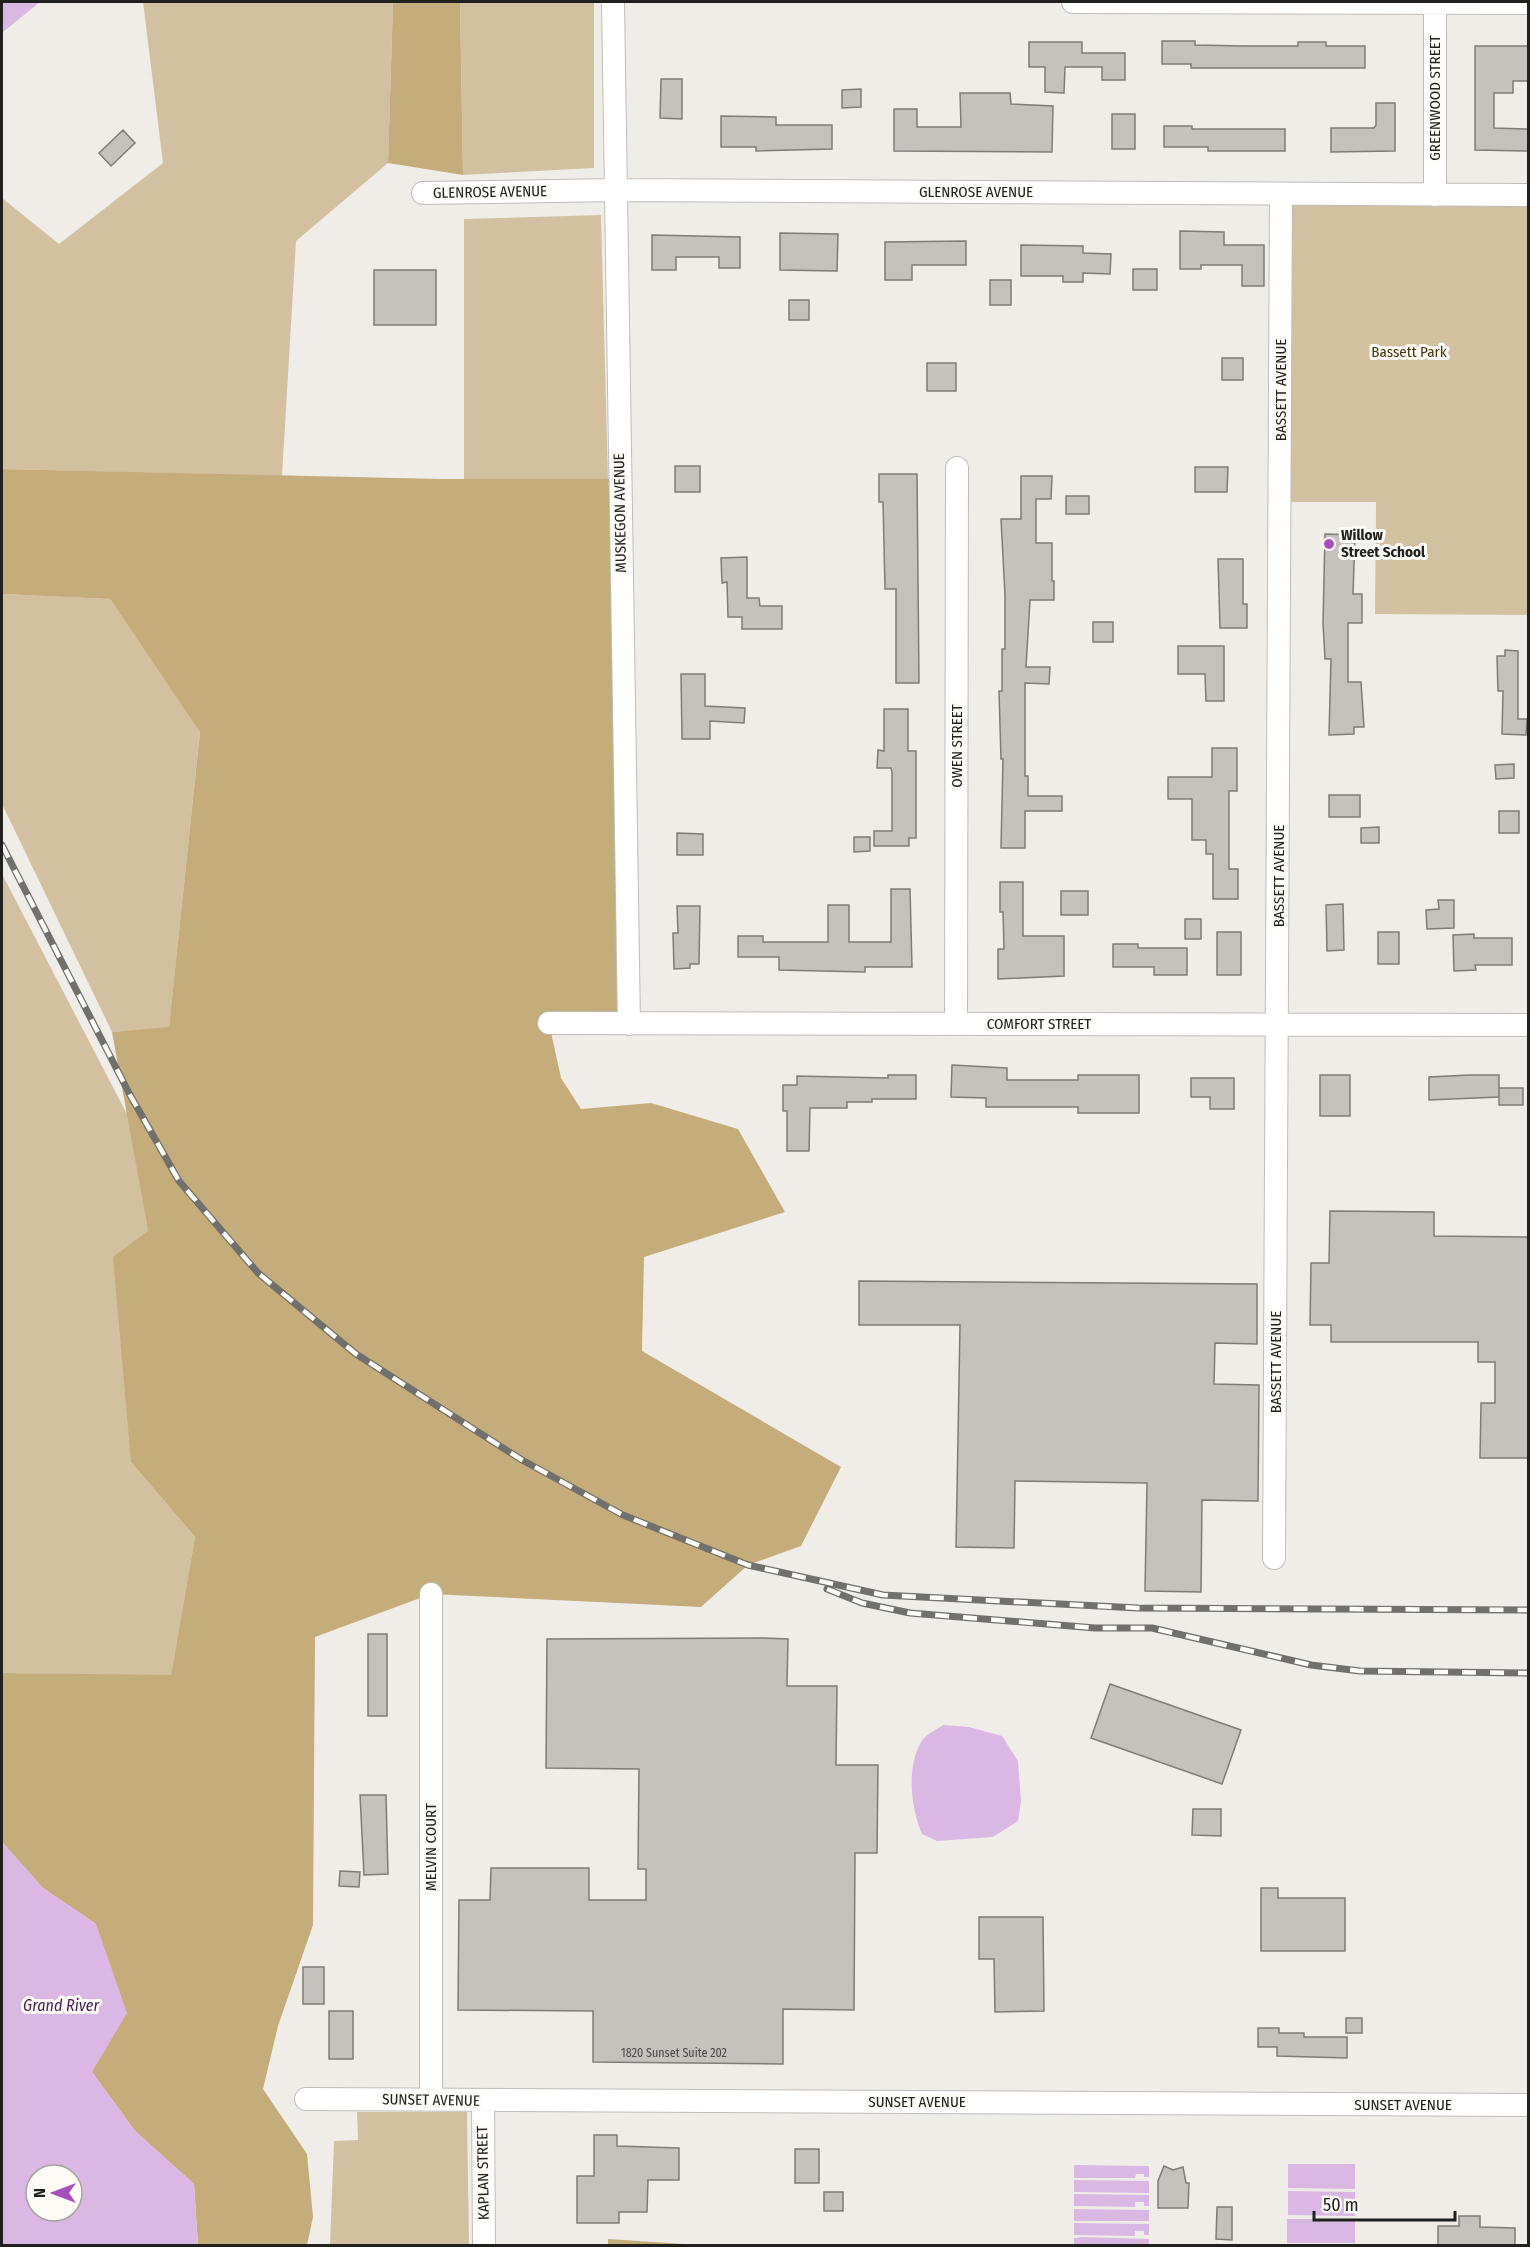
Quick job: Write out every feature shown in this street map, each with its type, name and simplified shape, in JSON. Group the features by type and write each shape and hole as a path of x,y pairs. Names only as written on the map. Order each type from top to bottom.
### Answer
{"street":[{"name":"MUSKEGON AVENUE","path":"613,2 614,190 629,1024"},
{"path":"1073,2 1528,3"},
{"name":"GREENWOOD STREET","path":"1435,2 1435,195"},
{"name":"GLENROSE AVENUE","path":"423,193 614,190 1528,195"},
{"name":"BASSETT AVENUE","path":"1274,1558 1279,1025 1281,194"},
{"name":"OWEN STREET","path":"956,1024 957,468"},
{"name":"COMFORT STREET","path":"549,1023 1528,1025"},
{"name":"MELVIN COURT","path":"431,1594 431,2099"},
{"name":"SUNSET AVENUE","path":"306,2098 1528,2105"},
{"name":"KAPLAN STREET","path":"483,2100 484,2246"}],"green space":[{"path":"143,2 393,2 388,163 296,241 282,476 2,469 2,198 59,244 163,163"},
{"path":"460,2 594,2 594,168 463,175"},
{"name":"Bassett Park","path":"1291,201 1528,202 1528,615 1375,614 1376,502 1289,502"},
{"path":"601,215 608,479 464,479 464,219"},
{"path":"2,594 110,599 200,731 169,1028 112,1032 2,804"},
{"path":"2,874 128,1116 148,1231 131,1462 195,1537 171,1676 2,1673"},
{"path":"357,2112 467,2112 469,2245 330,2245 334,2141 358,2140"}],"shaded area":[{"path":"393,2 460,2 463,175 388,163"},
{"path":"2,469 441,479 619,479 629,1024 549,1023 561,1078 581,1109 651,1103 738,1129 785,1212 644,1257 642,1351 841,1467 801,1546 748,1565 701,1607 431,1594 315,1637 313,1925 278,2026 263,2089 307,2154 313,2217 307,2245 198,2245 194,2184 135,2131 92,2072 96,1924 43,1888 2,1842 2,1673 171,1675 195,1537 131,1462 113,1257 148,1231 112,1032 169,1027 200,732 110,599 2,594"},
{"path":"608,2239 699,2245 608,2245"}],"water":[{"path":"2,2 40,2 2,33"},
{"path":"943,1725 969,1727 1002,1736 1018,1761 1021,1801 1018,1821 993,1837 937,1841 922,1834 913,1800 913,1764 923,1739"},
{"name":"Grand River","path":"2,1842 43,1888 96,1924 127,2013 92,2072 135,2131 194,2184 198,2245 2,2245"},
{"path":"1288,2164 1355,2164 1355,2189 1288,2188"},
{"path":"1074,2165 1149,2166 1149,2177 1136,2174 1135,2178 1074,2178"},
{"path":"1074,2180 1149,2181 1149,2193 1074,2192"},
{"path":"1288,2191 1355,2192 1355,2216 1288,2215"},
{"path":"1074,2194 1149,2195 1149,2206 1144,2206 1144,2202 1135,2202 1135,2207 1074,2206"},
{"path":"1074,2209 1149,2210 1149,2221 1074,2221"},
{"path":"1287,2219 1355,2219 1355,2243 1287,2243"},
{"path":"1074,2223 1149,2224 1149,2235 1144,2235 1144,2231 1135,2231 1135,2236 1074,2235"},
{"path":"1074,2238 1149,2239 1149,2245 1074,2245"}],"building":[{"path":"1162,41 1195,41 1195,45 1298,46 1298,42 1326,42 1326,46 1365,46 1365,68 1191,68 1191,64 1162,64"},
{"path":"1029,42 1082,42 1082,53 1125,53 1125,80 1102,80 1102,67 1065,67 1064,93 1045,92 1045,67 1029,67"},
{"path":"1475,46 1528,46 1528,81 1513,81 1513,93 1494,93 1494,128 1528,129 1528,151 1475,150"},
{"path":"661,79 682,79 682,119 660,118"},
{"path":"861,89 861,107 842,108 842,90"},
{"path":"960,93 1010,93 1011,104 1053,106 1052,152 894,151 894,109 917,109 917,127 961,127"},
{"path":"1376,103 1395,103 1395,151 1331,152 1331,128 1374,128"},
{"path":"1112,114 1135,114 1135,149 1112,149"},
{"path":"721,116 776,117 776,125 832,125 832,149 756,151 756,147 721,147"},
{"path":"1164,126 1192,126 1192,129 1285,129 1285,151 1208,151 1208,147 1164,147"},
{"path":"123,130 135,143 111,166 99,153"},
{"path":"1180,231 1224,232 1224,245 1264,245 1264,286 1242,286 1242,265 1201,265 1201,269 1180,269"},
{"path":"780,233 838,234 837,271 780,270"},
{"path":"652,235 740,237 740,268 719,268 719,257 676,257 676,270 652,270"},
{"path":"966,241 966,265 912,265 912,280 885,280 885,242"},
{"path":"1021,245 1083,246 1083,253 1111,254 1110,274 1083,273 1083,282 1063,282 1063,276 1021,276"},
{"path":"1133,269 1157,269 1157,290 1133,290"},
{"path":"374,270 436,270 436,325 374,325"},
{"path":"990,280 1011,280 1011,305 990,305"},
{"path":"789,300 809,300 809,320 789,320"},
{"path":"1222,358 1243,358 1243,380 1222,380"},
{"path":"927,363 956,363 956,391 927,391"},
{"path":"675,466 700,466 700,492 675,492"},
{"path":"1195,467 1228,467 1227,492 1195,492"},
{"path":"879,474 917,474 919,683 896,683 896,589 885,589 883,502 879,502"},
{"path":"1021,476 1052,476 1051,499 1036,499 1036,543 1052,543 1052,581 1054,581 1054,600 1030,600 1026,667 1050,667 1049,684 1025,683 1025,776 1028,776 1028,796 1062,796 1062,811 1025,811 1025,848 1001,848 1003,759 1001,759 999,691 1002,691 1002,649 1005,649 1005,595 1001,519 1021,519"},
{"path":"1066,496 1089,496 1089,514 1066,514"},
{"path":"1325,534 1355,535 1353,594 1362,594 1362,623 1348,623 1348,682 1361,682 1364,727 1354,727 1354,734 1329,735 1331,659 1325,659 1323,623"},
{"path":"747,557 747,598 759,598 760,606 782,606 782,629 742,629 742,617 728,617 727,582 722,583 721,558"},
{"path":"1218,559 1243,559 1243,604 1247,604 1247,628 1220,628"},
{"path":"1093,622 1113,622 1113,642 1093,642"},
{"path":"1178,646 1224,646 1224,701 1206,701 1205,674 1178,674"},
{"path":"1505,650 1518,651 1518,719 1527,719 1526,735 1502,734 1503,691 1498,691 1497,656 1505,656"},
{"path":"681,674 705,674 705,706 745,708 744,723 710,721 710,739 682,739"},
{"path":"884,709 908,709 908,751 916,751 916,838 909,838 909,846 874,846 874,831 892,831 892,772 891,768 877,768 878,750 884,751"},
{"path":"1212,748 1237,748 1237,791 1229,791 1229,869 1238,869 1238,899 1213,899 1213,854 1206,854 1206,840 1192,840 1192,799 1168,799 1168,777 1212,777"},
{"path":"1514,764 1514,778 1496,779 1495,765"},
{"path":"1329,795 1360,795 1360,817 1329,817"},
{"path":"1499,811 1519,811 1519,833 1499,833"},
{"path":"1379,827 1379,843 1361,843 1361,828"},
{"path":"677,833 703,834 703,855 677,855"},
{"path":"854,837 870,837 870,851 854,852"},
{"path":"1000,882 1023,882 1023,936 1064,936 1064,976 998,979 998,949 1004,949"},
{"path":"891,889 910,889 912,967 865,967 865,972 779,970 779,957 738,957 738,936 763,936 763,942 828,942 828,905 849,905 849,942 891,942"},
{"path":"1061,891 1088,891 1088,915 1061,915"},
{"path":"1438,900 1454,900 1454,928 1427,929 1426,910 1439,909"},
{"path":"1343,904 1344,950 1327,951 1326,905"},
{"path":"677,906 700,906 699,964 690,964 690,968 674,969 673,933 678,933"},
{"path":"1185,919 1201,919 1201,939 1185,939"},
{"path":"1217,932 1241,932 1241,975 1217,975"},
{"path":"1378,932 1399,932 1399,964 1378,964"},
{"path":"1474,934 1474,938 1512,938 1512,965 1475,965 1476,970 1454,971 1453,935"},
{"path":"1113,944 1138,944 1138,948 1187,948 1187,975 1154,975 1154,967 1113,967"},
{"path":"952,1065 1007,1068 1007,1080 1078,1080 1078,1075 1139,1075 1139,1113 1078,1113 1078,1107 986,1107 986,1098 951,1097"},
{"path":"888,1075 916,1075 916,1099 872,1099 872,1102 847,1102 847,1108 810,1108 809,1151 787,1151 787,1111 783,1111 783,1085 797,1085 797,1076 888,1078"},
{"path":"1320,1075 1350,1075 1350,1116 1320,1116"},
{"path":"1499,1075 1499,1097 1429,1100 1429,1077"},
{"path":"1191,1078 1234,1078 1234,1109 1210,1109 1210,1097 1191,1097"},
{"path":"1499,1088 1523,1088 1523,1105 1499,1105"},
{"path":"1330,1211 1434,1212 1434,1236 1528,1237 1528,1458 1480,1458 1481,1403 1495,1403 1495,1362 1478,1362 1478,1342 1331,1342 1331,1325 1310,1325 1311,1263 1329,1263"},
{"path":"859,1281 1257,1284 1257,1344 1215,1343 1214,1384 1259,1385 1258,1501 1202,1500 1201,1592 1145,1591 1147,1483 1015,1481 1014,1548 956,1547 960,1325 859,1325"},
{"path":"368,1634 387,1634 387,1716 368,1716"},
{"path":"547,1639 788,1639 787,1686 837,1686 836,1765 878,1765 877,1853 855,1853 854,2010 783,2009 783,2064 593,2062 593,2011 458,2010 459,1900 490,1900 491,1868 589,1868 589,1900 646,1900 646,1869 638,1869 639,1769 546,1768"},
{"path":"1110,1684 1241,1730 1222,1784 1091,1738"},
{"path":"360,1795 386,1795 388,1874 364,1875"},
{"path":"1193,1809 1221,1809 1221,1836 1192,1835"},
{"path":"340,1871 360,1872 359,1887 339,1886"},
{"path":"1261,1888 1278,1888 1278,1898 1345,1898 1345,1951 1261,1951"},
{"path":"979,1917 1043,1917 1044,2011 995,2012 994,1959 979,1959"},
{"path":"303,1967 324,1967 324,2004 303,2004"},
{"path":"329,2011 353,2011 353,2059 329,2059"},
{"path":"1346,2018 1362,2018 1362,2033 1346,2033"},
{"path":"1258,2028 1279,2028 1279,2033 1304,2033 1304,2037 1347,2037 1347,2058 1277,2056 1277,2047 1258,2047"},
{"path":"594,2135 617,2135 617,2146 679,2148 679,2180 648,2180 647,2212 619,2212 619,2223 577,2223 577,2176 594,2176"},
{"path":"795,2149 819,2149 819,2183 795,2183"},
{"path":"1164,2166 1173,2170 1183,2167 1186,2183 1189,2183 1188,2208 1158,2208 1158,2181"},
{"path":"824,2192 843,2192 843,2211 824,2211"},
{"path":"1217,2207 1232,2207 1232,2240 1216,2239"},
{"path":"1459,2216 1480,2216 1480,2227 1515,2228 1515,2246 1438,2246 1438,2226 1459,2226"}],"railway":[{"path":"2,845 130,1095 179,1181 258,1273 356,1354 522,1460 623,1515 748,1565 883,1595 1138,1608 1528,1610"},
{"path":"827,1589 862,1603 910,1613 1095,1628 1152,1628 1311,1665 1360,1671 1528,1673"}],"place":[{"name":"Willow Street School","path":"1329,544"}]}
